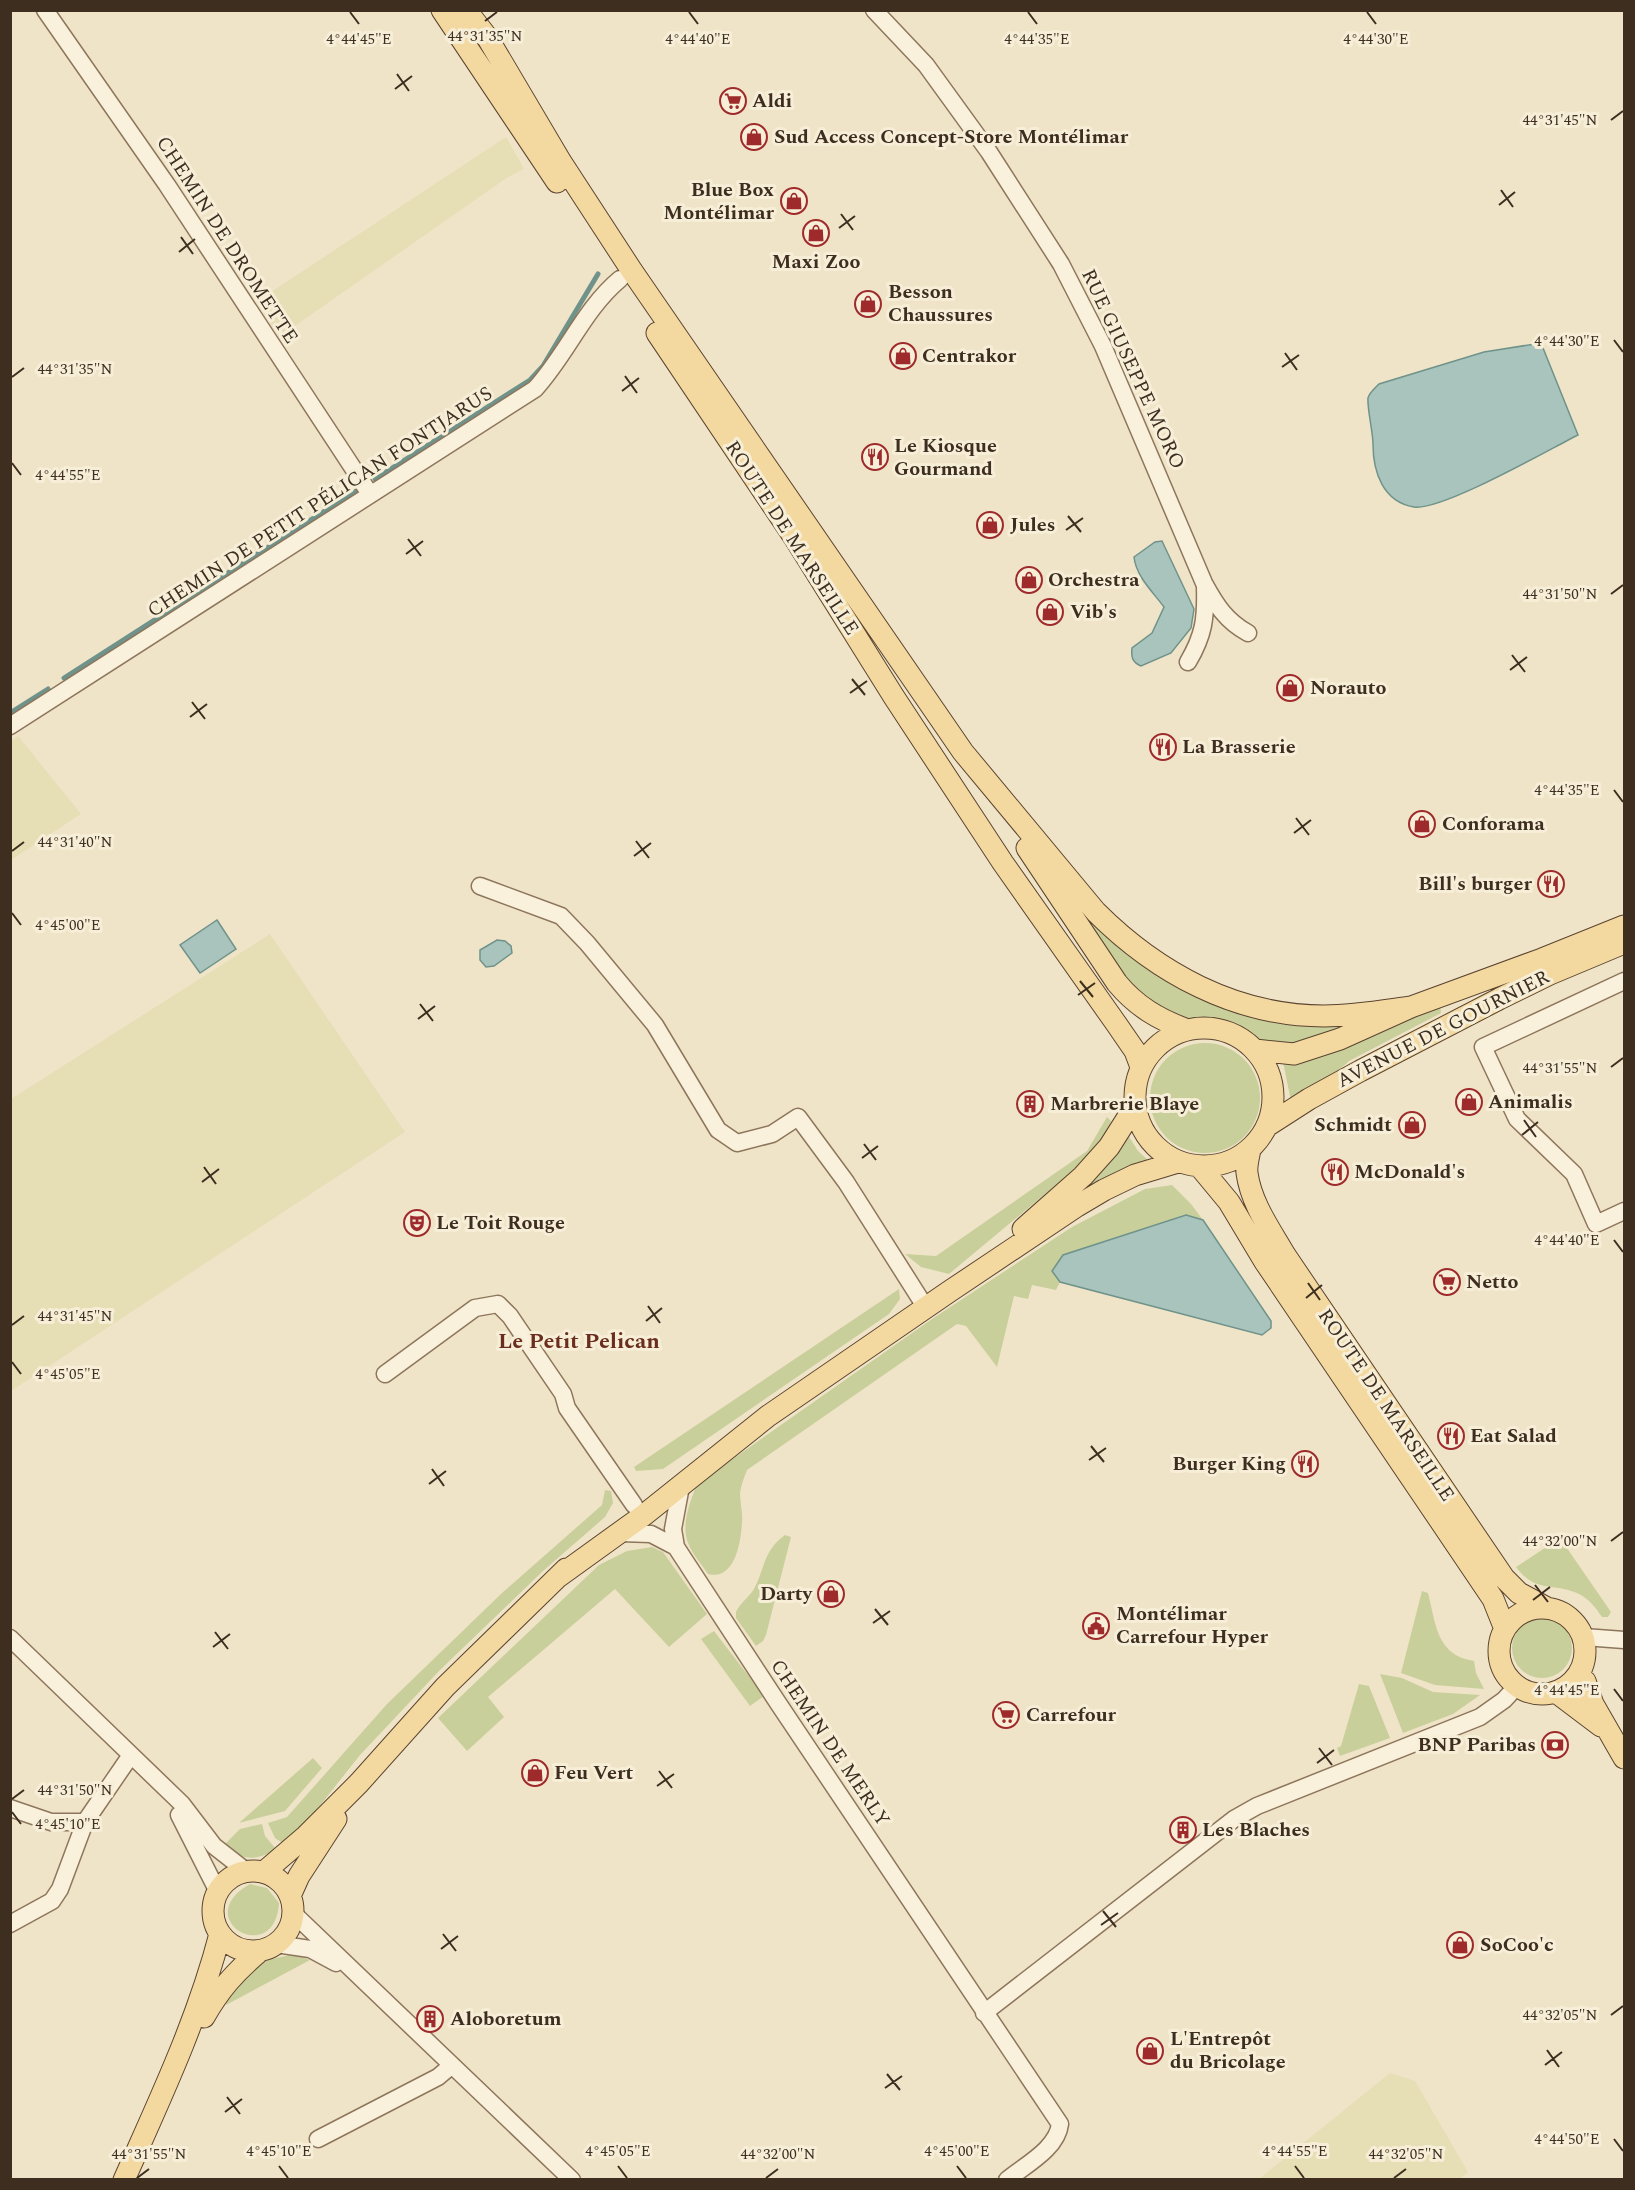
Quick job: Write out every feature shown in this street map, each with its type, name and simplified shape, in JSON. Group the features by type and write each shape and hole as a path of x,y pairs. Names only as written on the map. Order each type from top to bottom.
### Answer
{"main road":[{"name":"ROUTE DE MARSEILLE","path":"442,10 794,537 894,697 1003,862 1115,1022 1134,1051 1141,1067"},
{"name":"ROUTE DE MARSEILLE","path":"465,10 487,37 561,162 632,271 980,774"},
{"path":"980,774 1110,926 1143,954 1197,987 1224,997 1286,1013 1323,1016 1412,1007"},
{"path":"980,774 1049,882 1117,983 1130,998 1162,1021 1185,1029 1222,1030 1240,1037 1255,1050 1266,1066 1273,1086 1273,1106 1268,1125 1250,1149 1236,1159 1218,1165 1200,1167 1178,1162 1162,1153 1148,1140 1139,1124 1134,1089 1141,1067 1149,1054 1164,1040 1185,1029"},
{"name":"AVENUE DE GOURNIER","path":"1255,1050 1294,1054 1340,1039 1412,1007 1624,926"},
{"name":"AVENUE DE GOURNIER","path":"1268,1125 1360,1071 1550,974 1624,943"},
{"path":"1360,1071 1368,1059 1447,1016 1457,1002 1456,990"},
{"path":"950,1291 1083,1176 1109,1148 1135,1106"},
{"name":"ROUTE DE MARSEILLE","path":"1250,1149 1247,1170 1252,1192 1262,1215 1285,1255 1499,1570 1519,1593 1545,1607"},
{"path":"558,1577 620,1533 768,1416 950,1291 1104,1190 1135,1175 1178,1162"},
{"name":"ROUTE DE MARSEILLE","path":"1200,1167 1229,1202 1265,1262 1493,1599 1505,1629"},
{"path":"268,1948 242,1950 230,1943 216,1927 213,1909 218,1892 230,1878 255,1872 306,1836 359,1783 445,1687 558,1577 596,1535 696,1457 768,1416"},
{"path":"1545,1607 1569,1616 1578,1625 1584,1636 1586,1650 1584,1663 1578,1676 1556,1692 1543,1694 1530,1692 1517,1686 1503,1670 1499,1646 1505,1629 1520,1613 1532,1608 1545,1607"},
{"path":"1578,1676 1585,1681 1593,1704 1624,1758"},
{"path":"1556,1692 1608,1732"},
{"path":"172,2072 217,1994 236,1971 288,1931 299,1876 359,1783"},
{"path":"255,1872 280,1881 292,1904"},
{"path":"124,2180 172,2072 210,1975 220,1934"}],"street":[{"name":"CHEMIN DE DROMETTE","path":"45,10 167,185 370,494"},
{"name":"RUE GIUSEPPE MORO","path":"874,10 926,65 995,161 1061,264 1103,346 1204,583 1224,616 1248,633"},
{"name":"CHEMIN DE PETIT PÉLICAN FONTJARUS","path":"10,726 535,389 553,369 589,311 620,279"},
{"name":"RUE GIUSEPPE MORO","path":"1188,662 1199,643 1205,623 1204,583"},
{"path":"480,886 561,916 587,943 655,1025 718,1130 737,1143 772,1134 798,1117 846,1182 926,1308"},
{"path":"1624,981 1483,1047 1517,1119 1574,1174 1596,1224 1624,1211"},
{"path":"385,1374 475,1308 498,1304 517,1326 563,1394 572,1418 634,1505"},
{"path":"676,1547 673,1529 681,1486"},
{"path":"620,1533 651,1534 676,1547"},
{"name":"CHEMIN DE MERLY","path":"676,1547 1060,2124 1059,2133 1049,2146 1007,2180"},
{"path":"1584,1636 1624,1640"},
{"path":"10,1638 182,1804 214,1846 255,1872"},
{"path":"984,2013 1234,1819 1268,1802 1480,1717 1504,1700 1517,1686"},
{"path":"10,1924 52,1901 60,1889 85,1822 131,1755"},
{"path":"149,1772 183,1821 218,1892"},
{"path":"10,1808 51,1822 85,1822"},
{"path":"292,1904 353,1972 572,2180"},
{"path":"268,1948 310,1949 353,1972"},
{"path":"318,2139 438,2077 451,2066"}],"shaded area":[{"path":"506,137 524,169 508,177 279,337 256,302"},
{"path":"18,736 81,814 11,860 11,741"},
{"path":"270,934 405,1132 11,1391 11,1099"},
{"path":"1390,2073 1415,2081 1468,2172 1459,2180 1259,2179"}],"green space":[{"path":"1059,880 1163,977 1365,1023 1322,1041 1270,1046 1242,1028 1222,1020 1175,1017 1131,989"},
{"path":"1440,1006 1441,1013 1349,1061 1328,1080 1291,1101 1283,1062"},
{"path":"1205,1043 1226,1047 1244,1059 1256,1077 1260,1098 1256,1119 1244,1137 1226,1149 1205,1153 1184,1149 1166,1137 1154,1119 1150,1098 1154,1077 1166,1059 1184,1047"},
{"path":"1107,1117 1111,1121 1107,1132 1092,1155 949,1274 921,1267 905,1254 936,1256 1087,1151"},
{"path":"1128,1135 1138,1151 1150,1162 1057,1209"},
{"path":"1172,1185 1203,1220 1186,1215 1052,1271 1060,1282 1056,1290 1032,1285 1028,1299 1014,1296 997,1367 966,1326 957,1324 747,1470 740,1493 741,1530 735,1558 725,1572 717,1575 708,1574 691,1549 685,1530 687,1514 697,1484 932,1319 1072,1227 1145,1189"},
{"path":"899,1289 900,1299 889,1314 663,1469 636,1471 634,1467"},
{"path":"605,1490 611,1491 613,1503 605,1517 543,1571 440,1670 360,1755 303,1827 284,1844 275,1838 268,1823 287,1817 387,1704 502,1593 602,1505"},
{"path":"785,1535 791,1537 766,1635 763,1641 756,1646 736,1618 736,1612 754,1589 772,1547"},
{"path":"1560,1538 1611,1612 1608,1617 1602,1617 1586,1598 1579,1594 1531,1581 1516,1567"},
{"path":"652,1547 663,1552 707,1614 669,1647 615,1589 488,1697 504,1717 467,1751 438,1718 599,1565 627,1551"},
{"path":"1422,1591 1428,1593 1436,1627 1445,1645 1461,1658 1474,1661 1476,1673 1484,1689 1435,1685 1401,1673"},
{"path":"1542,1618 1559,1623 1567,1631 1572,1648 1567,1665 1559,1673 1542,1678 1525,1673 1517,1665 1512,1648 1517,1631 1525,1623"},
{"path":"714,1631 764,1696 750,1706 701,1639"},
{"path":"1380,1674 1402,1678 1433,1692 1480,1695 1453,1714 1403,1733"},
{"path":"1359,1684 1369,1686 1390,1738 1340,1756 1337,1748 1341,1746"},
{"path":"313,1758 322,1768 285,1811 239,1823"},
{"path":"262,1824 265,1836 276,1849 269,1853 249,1858 236,1854 223,1846 240,1829"},
{"path":"250,1884 267,1888 279,1903 274,1923 264,1933 252,1935 240,1931 231,1923 228,1911 233,1898"},
{"path":"295,1954 310,1960 226,2005 224,1996 247,1970 271,1959"}],"water":[{"path":"1541,343 1578,435 1470,490 1428,506 1414,507 1403,504 1387,492 1375,465 1368,408 1368,398 1379,384 1484,352"},
{"path":"1162,541 1194,609 1191,628 1171,653 1141,666 1133,659 1132,648 1152,633 1164,607 1141,577 1134,557 1155,542"},
{"path":"217,920 236,949 200,973 180,945"},
{"path":"497,940 505,941 511,946 512,953 494,966 486,967 480,960 480,950"},
{"path":"1186,1215 1203,1220 1271,1321 1271,1328 1262,1335 1060,1282 1052,1271 1063,1255"}],"waterway":[{"path":"375,479 530,380 543,366 598,274"},
{"path":"64,678 356,491"},
{"path":"10,713 48,689"}],"place":[{"name":"Aldi","path":"733,101"},
{"name":"Sud Access Concept-Store Montélimar","path":"754,137"},
{"name":"Blue Box Montélimar","path":"794,201"},
{"name":"Maxi Zoo","path":"816,233"},
{"name":"Besson Chaussures","path":"868,304"},
{"name":"Centrakor","path":"903,356"},
{"name":"Le Kiosque Gourmand","path":"875,457"},
{"name":"Jules","path":"990,525"},
{"name":"Orchestra","path":"1029,580"},
{"name":"Vib's","path":"1050,612"},
{"name":"Norauto","path":"1290,688"},
{"name":"La Brasserie","path":"1163,747"},
{"name":"Conforama","path":"1422,824"},
{"name":"Bill's burger","path":"1551,884"},
{"name":"Animalis","path":"1469,1102"},
{"name":"Marbrerie Blaye","path":"1030,1104"},
{"name":"Schmidt","path":"1412,1125"},
{"name":"McDonald's","path":"1335,1172"},
{"name":"Le Toit Rouge","path":"417,1223"},
{"name":"Netto","path":"1447,1282"},
{"name":"Eat Salad","path":"1451,1436"},
{"name":"Burger King","path":"1305,1464"},
{"name":"Darty","path":"831,1594"},
{"name":"Montélimar Carrefour Hyper","path":"1096,1626"},
{"name":"Carrefour","path":"1006,1715"},
{"name":"BNP Paribas","path":"1555,1745"},
{"name":"Feu Vert","path":"535,1773"},
{"name":"Les Blaches","path":"1183,1830"},
{"name":"SoCoo'c","path":"1460,1945"},
{"name":"Aloboretum","path":"430,2019"},
{"name":"L'Entrepôt du Bricolage","path":"1150,2051"}],"district":[{"name":"Le Petit Pelican","path":"579,1341"}]}
